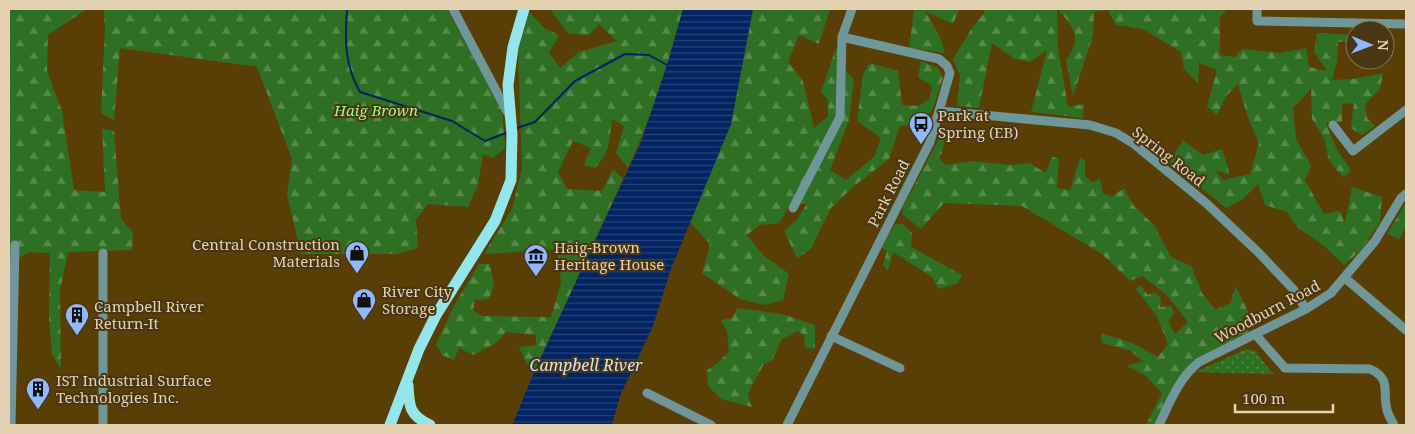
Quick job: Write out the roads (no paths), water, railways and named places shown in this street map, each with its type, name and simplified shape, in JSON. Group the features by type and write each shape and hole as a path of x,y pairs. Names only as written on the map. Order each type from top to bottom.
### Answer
{"main road":[{"path":"390,425 407,380 436,315 494,221 510,180 512,135 508,85 513,47 524,9"},
{"path":"407,380 409,407 419,420 430,425"}],"street":[{"path":"453,9 510,118"},
{"path":"793,208 840,117 842,37 852,9"},
{"path":"1257,9 1257,20 1406,24"},
{"name":"Park Road","path":"787,425 930,142 950,73 947,66 939,59 842,37"},
{"path":"1333,125 1353,151 1406,110"},
{"name":"Spring Road","path":"939,111 1090,125 1116,133 1134,144 1206,203 1258,252 1293,289 1306,309"},
{"name":"Woodburn Road","path":"1159,425 1188,370 1199,362 1306,309 1331,293 1375,241 1401,198 1406,194"},
{"path":"11,425 15,245"},
{"path":"103,253 103,425"},
{"path":"1345,278 1406,330"},
{"path":"1255,334 1285,368 1370,369 1380,373 1385,383 1387,411 1394,425"},
{"path":"831,336 900,368"},
{"path":"647,393 711,425"}],"water":[{"name":"Campbell River","path":"683,9 753,9 731,124 671,269 653,326 620,396 612,425 512,425 535,370 641,142 667,65"}],"waterway":[{"path":"347,9 348,62 360,92 452,121 485,141 506,133"},
{"path":"517,128 535,122 575,81 625,54 649,55 667,65"}],"place":[{"name":"Park at Spring (EB)","path":"921,145"},
{"name":"Central Construction Materials","path":"357,274"},
{"name":"Haig-Brown Heritage House","path":"536,277"},
{"name":"River City Storage","path":"364,321"},
{"name":"Campbell River Return-It","path":"77,336"},
{"name":"IST Industrial Surface Technologies Inc.","path":"38,410"}],"park label":[{"name":"Haig Brown","path":"376,110"}]}
